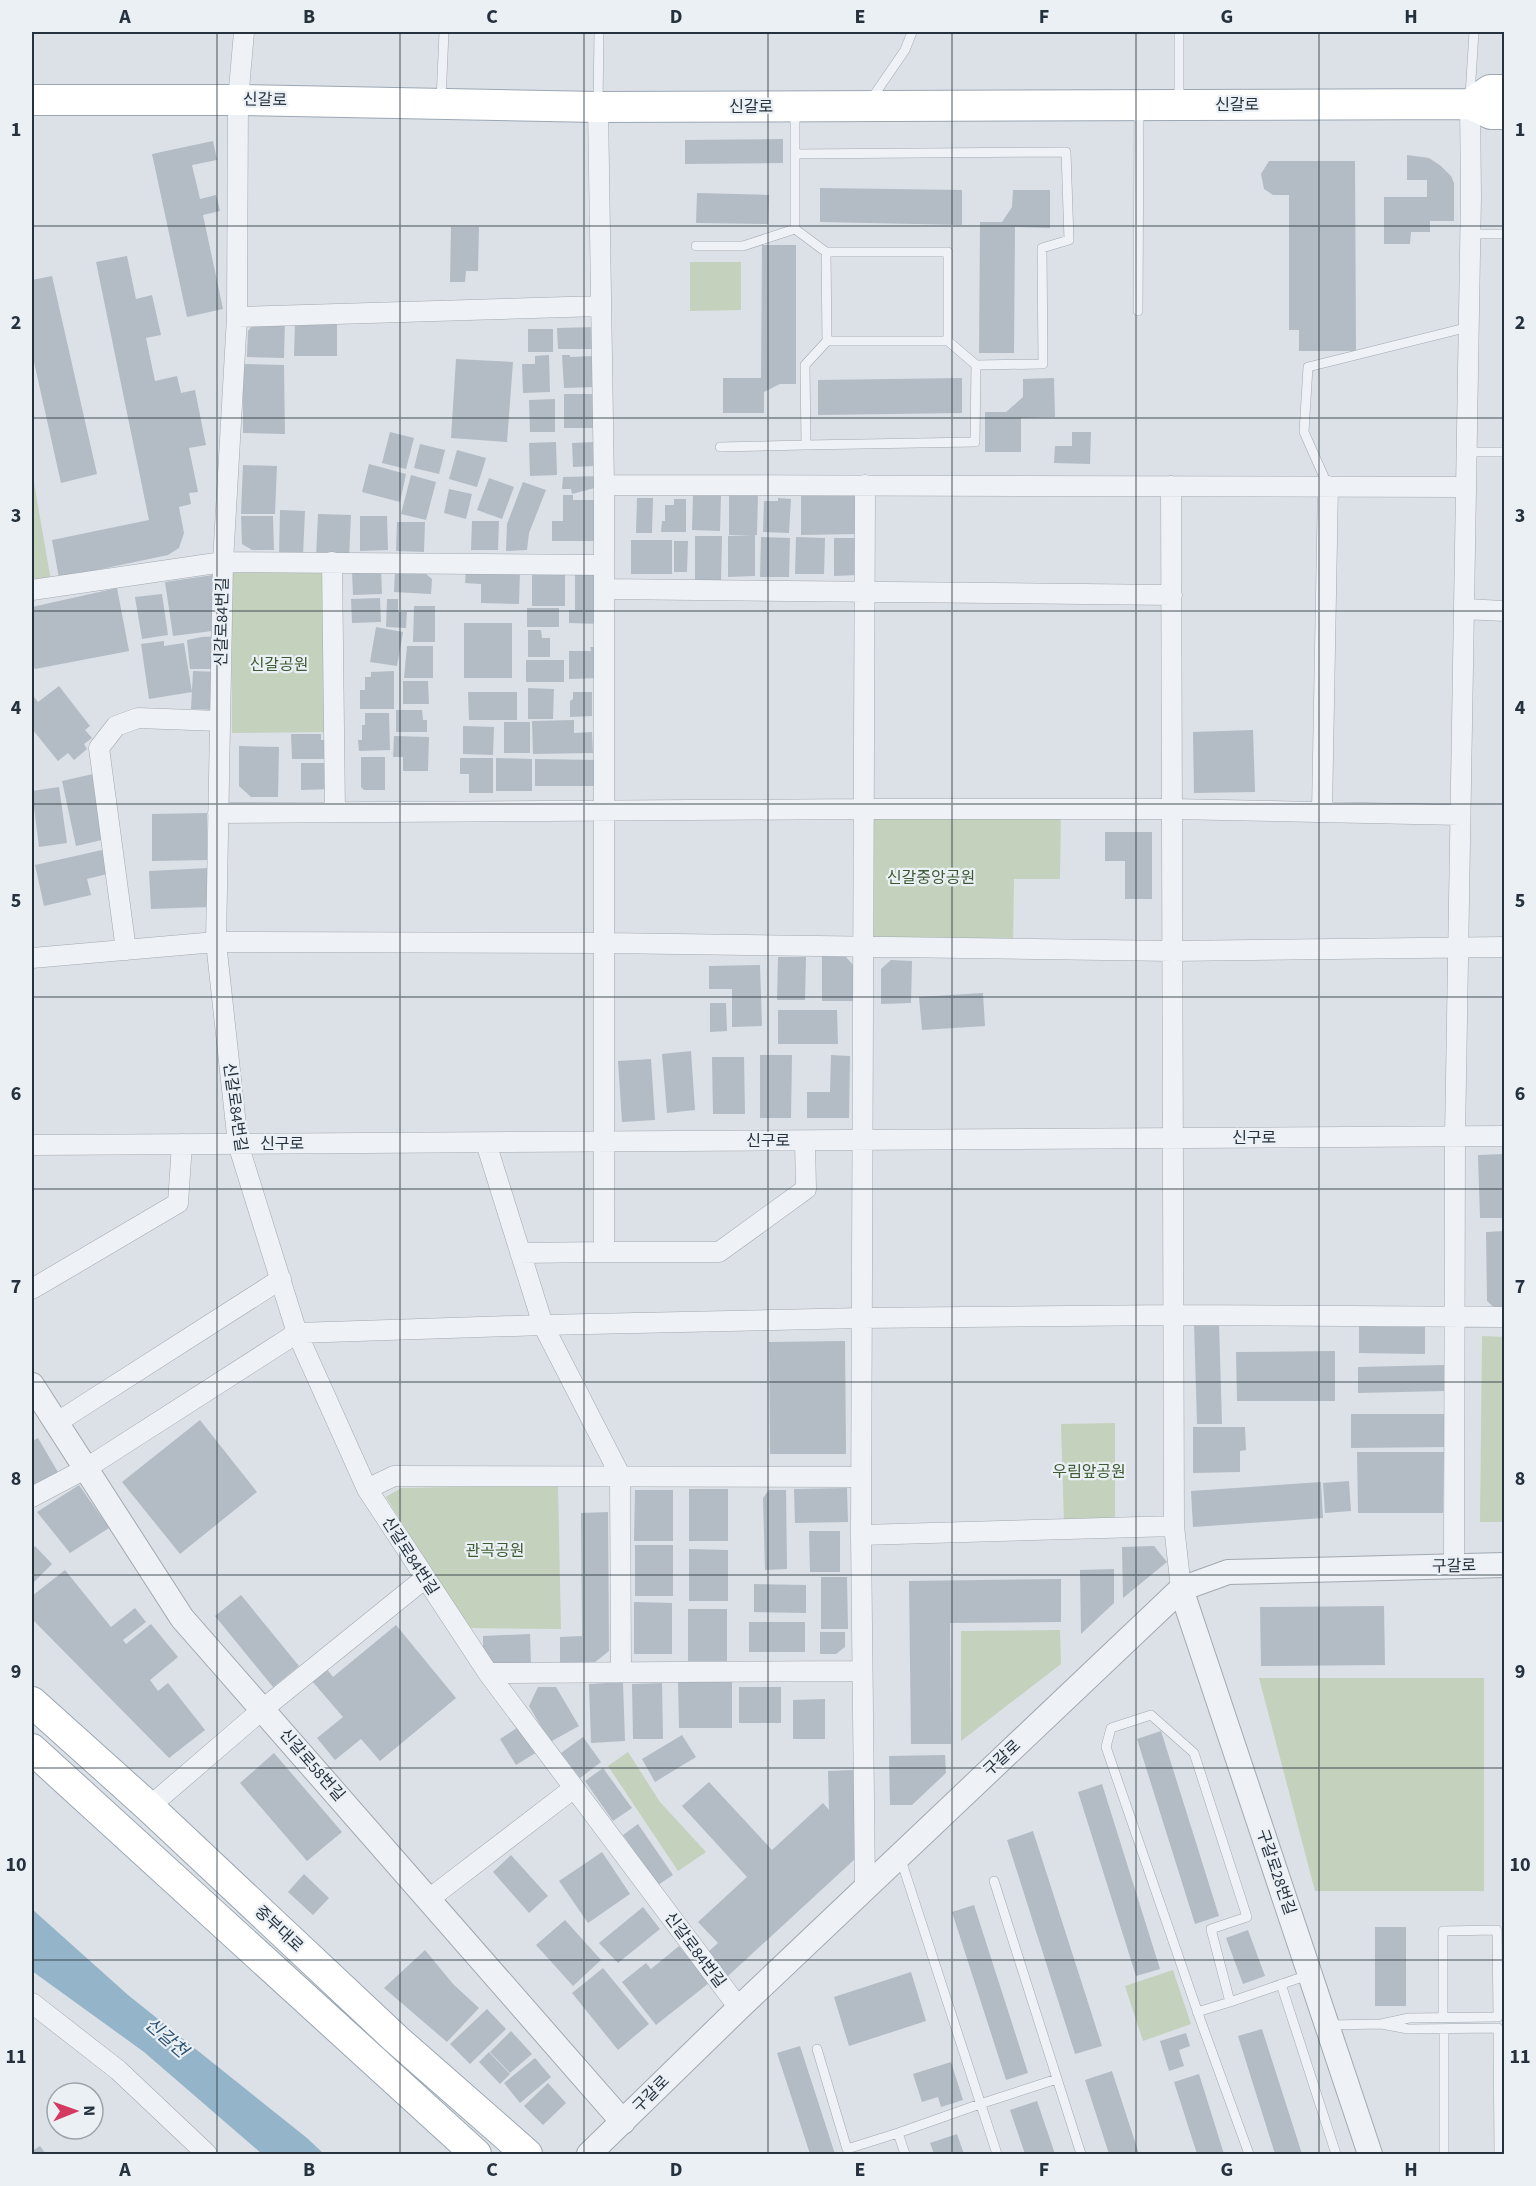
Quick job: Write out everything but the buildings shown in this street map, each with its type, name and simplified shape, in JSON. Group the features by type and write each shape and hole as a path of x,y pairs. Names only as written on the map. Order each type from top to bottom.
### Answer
{"main road":[{"name":"신갈로","path":"1470,104 1490,90 1504,90"},
{"name":"신갈로","path":"32,100 238,100 597,107 1470,104 1491,114 1504,114"},
{"name":"중부대로","path":"32,1702 149,1807 396,2038 527,2154"},
{"name":"중부대로","path":"32,1749 476,2154"}],"street":[{"name":"신갈로84번길","path":"244,32 238,100 237,317 223,562 216,942 238,1144 297,1334 367,1489 424,1579 488,1673 739,2008"},
{"path":"1454,1565 1455,1137 1470,234 1470,104"},
{"path":"597,107 604,485 606,1142 604,1252"},
{"path":"237,317 601,306"},
{"path":"604,485 1466,487"},
{"path":"865,485 861,1318 865,1888"},
{"path":"1172,486 1174,1526 1181,1589"},
{"path":"1322,812 1328,486"},
{"path":"32,590 223,562 604,565"},
{"path":"332,562 335,812"},
{"path":"604,589 1172,595"},
{"path":"1464,609 1504,611"},
{"path":"126,950 99,748 116,726 138,718 220,721"},
{"path":"218,813 1172,809 1460,815"},
{"path":"33,956 216,942 605,943 1173,951 1504,947"},
{"name":"신구로","path":"32,1145 1504,1136"},
{"path":"520,1253 719,1252 806,1189 805,1141"},
{"path":"486,1143 543,1325 620,1474 621,1672"},
{"path":"32,1289 178,1203 182,1144"},
{"path":"56,1423 281,1279"},
{"path":"32,1497 85,1469 297,1334 543,1325 861,1318 1174,1315 1504,1317"},
{"name":"신갈로58번길","path":"32,1384 182,1618 623,2122"},
{"path":"367,1489 394,1476 620,1474 861,1476"},
{"path":"861,1534 1174,1526"},
{"name":"구갈로","path":"589,2154 899,1855 1181,1589 1228,1572 1504,1565"},
{"path":"149,1807 263,1710 424,1579"},
{"name":"구갈로28번길","path":"1181,1589 1370,2154"},
{"path":"488,1673 862,1671"},
{"path":"429,1899 574,1788"},
{"path":"32,2003 118,2070 207,2154"}],"lane":[{"path":"441,104 444,32"},
{"path":"597,107 600,88 598,32"},
{"path":"867,106 904,50 912,32"},
{"path":"1179,32 1179,105"},
{"path":"1470,104 1473,32"},
{"path":"1138,311 1139,105"},
{"path":"795,106 795,229"},
{"path":"795,154 1066,152 1069,240 1042,248 1043,364 976,365 948,341 826,341"},
{"path":"696,246 742,246 795,229"},
{"path":"795,229 826,252 948,252 948,341"},
{"path":"1470,234 1504,234"},
{"path":"806,446 805,365 826,341 826,252"},
{"path":"1328,486 1304,432 1308,367 1461,329"},
{"path":"720,447 975,442 976,365"},
{"path":"1466,452 1504,452"},
{"path":"1230,2002 1211,1929 1247,1917 1194,1753 1151,1715 1111,1728 1106,1748 1197,2012 1250,2154"},
{"path":"899,1855 997,2154"},
{"path":"994,1881 1081,2154"},
{"path":"1327,2025 1381,2024 1409,2018 1498,2017 1497,1930 1443,1931 1443,2017"},
{"path":"1197,2012 1310,1974"},
{"path":"1281,1984 1336,2154"},
{"path":"1381,2024 1408,2029 1498,2028 1499,2154"},
{"path":"1444,2029 1444,2154"},
{"path":"817,2049 847,2149 1057,2079"},
{"path":"898,2133 905,2154"}],"green space":[{"path":"690,262 741,262 741,310 690,311"},
{"path":"32,471 51,581 32,583"},
{"name":"신갈공원","path":"231,567 324,569 328,732 232,733"},
{"name":"신갈중앙공원","path":"863,809 1061,810 1060,879 1014,879 1013,948 862,948"},
{"path":"1482,1336 1504,1337 1504,1522 1480,1522"},
{"name":"우림앞공원","path":"1115,1423 1115,1521 1064,1523 1061,1424"},
{"name":"관곡공원","path":"558,1485 561,1629 468,1628 386,1497 401,1488"},
{"path":"1060,1630 1061,1664 961,1741 961,1631"},
{"path":"1259,1678 1484,1678 1484,1891 1315,1891"},
{"path":"628,1752 660,1802 706,1852 678,1871 608,1766"},
{"path":"1173,1970 1191,2024 1143,2041 1125,1986"}],"water":[{"name":"신갈천","path":"32,1909 128,1995 324,2154 262,2154 144,2052 32,1971"}]}
